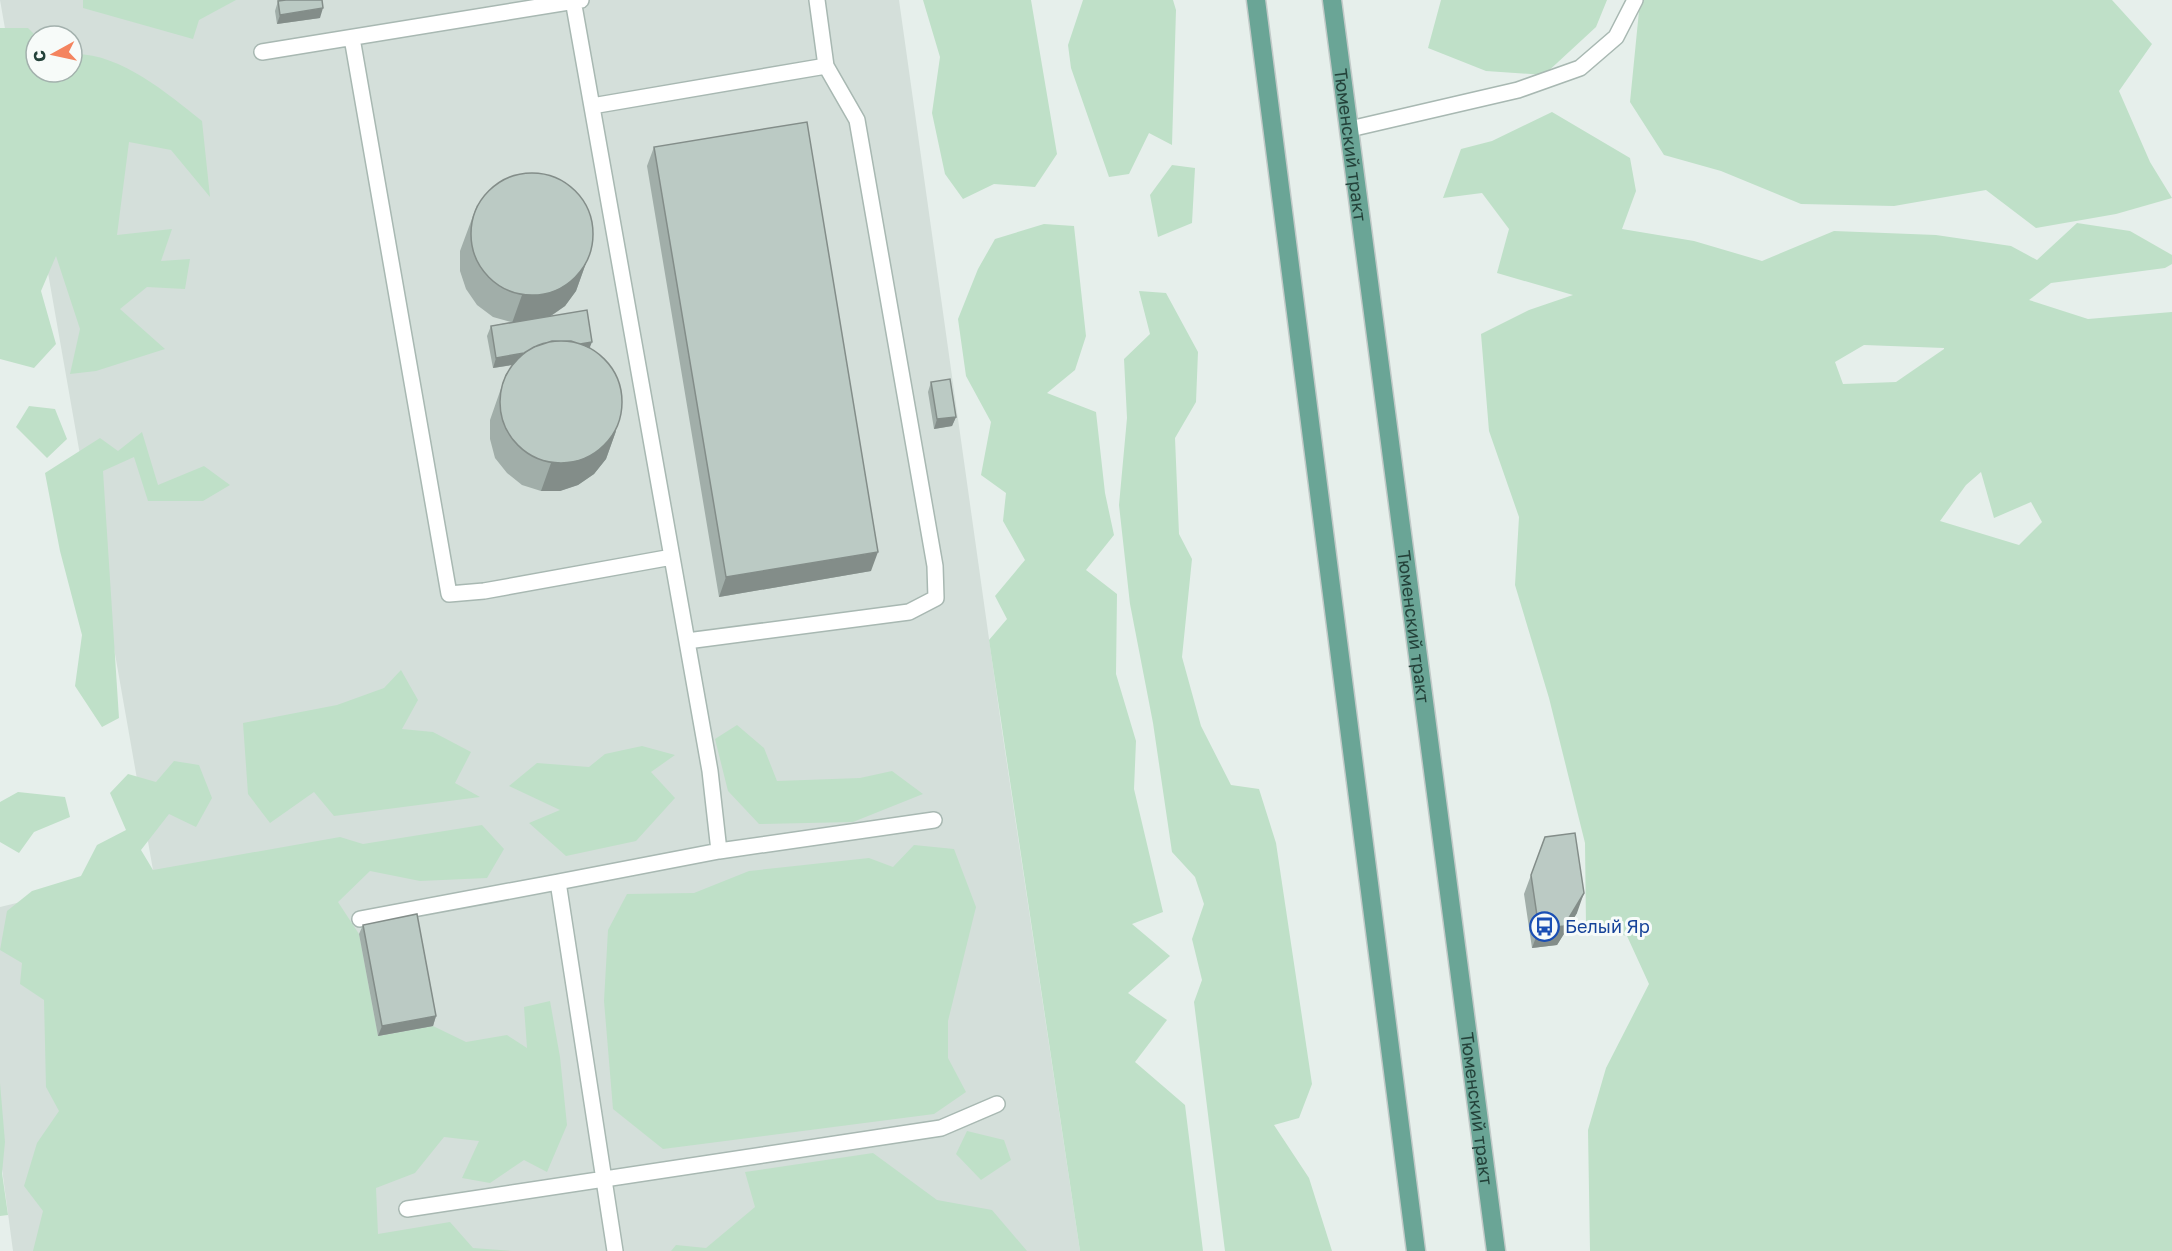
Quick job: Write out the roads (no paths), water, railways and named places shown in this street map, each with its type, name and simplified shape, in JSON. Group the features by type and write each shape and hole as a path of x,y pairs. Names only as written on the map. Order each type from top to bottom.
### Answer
{"main road":[{"path":"1256,0 1416,1251"},
{"name":"Тюменский тракт","path":"1332,0 1496,1251"}],"lane":[{"path":"262,52 576,0 592,106 710,771 719,851"},
{"path":"687,640 909,612 936,598 935,566 857,120 826,66 817,0"},
{"path":"1350,129 1518,90 1580,68 1616,37 1635,0"},
{"path":"352,38 449,594 484,591 672,557"},
{"path":"592,106 826,66"},
{"path":"360,919 719,851 934,820"},
{"path":"558,882 615,1251"},
{"path":"407,1209 941,1128 997,1104"}],"place":[{"name":"Белый Яр","path":"1544,926"}]}
